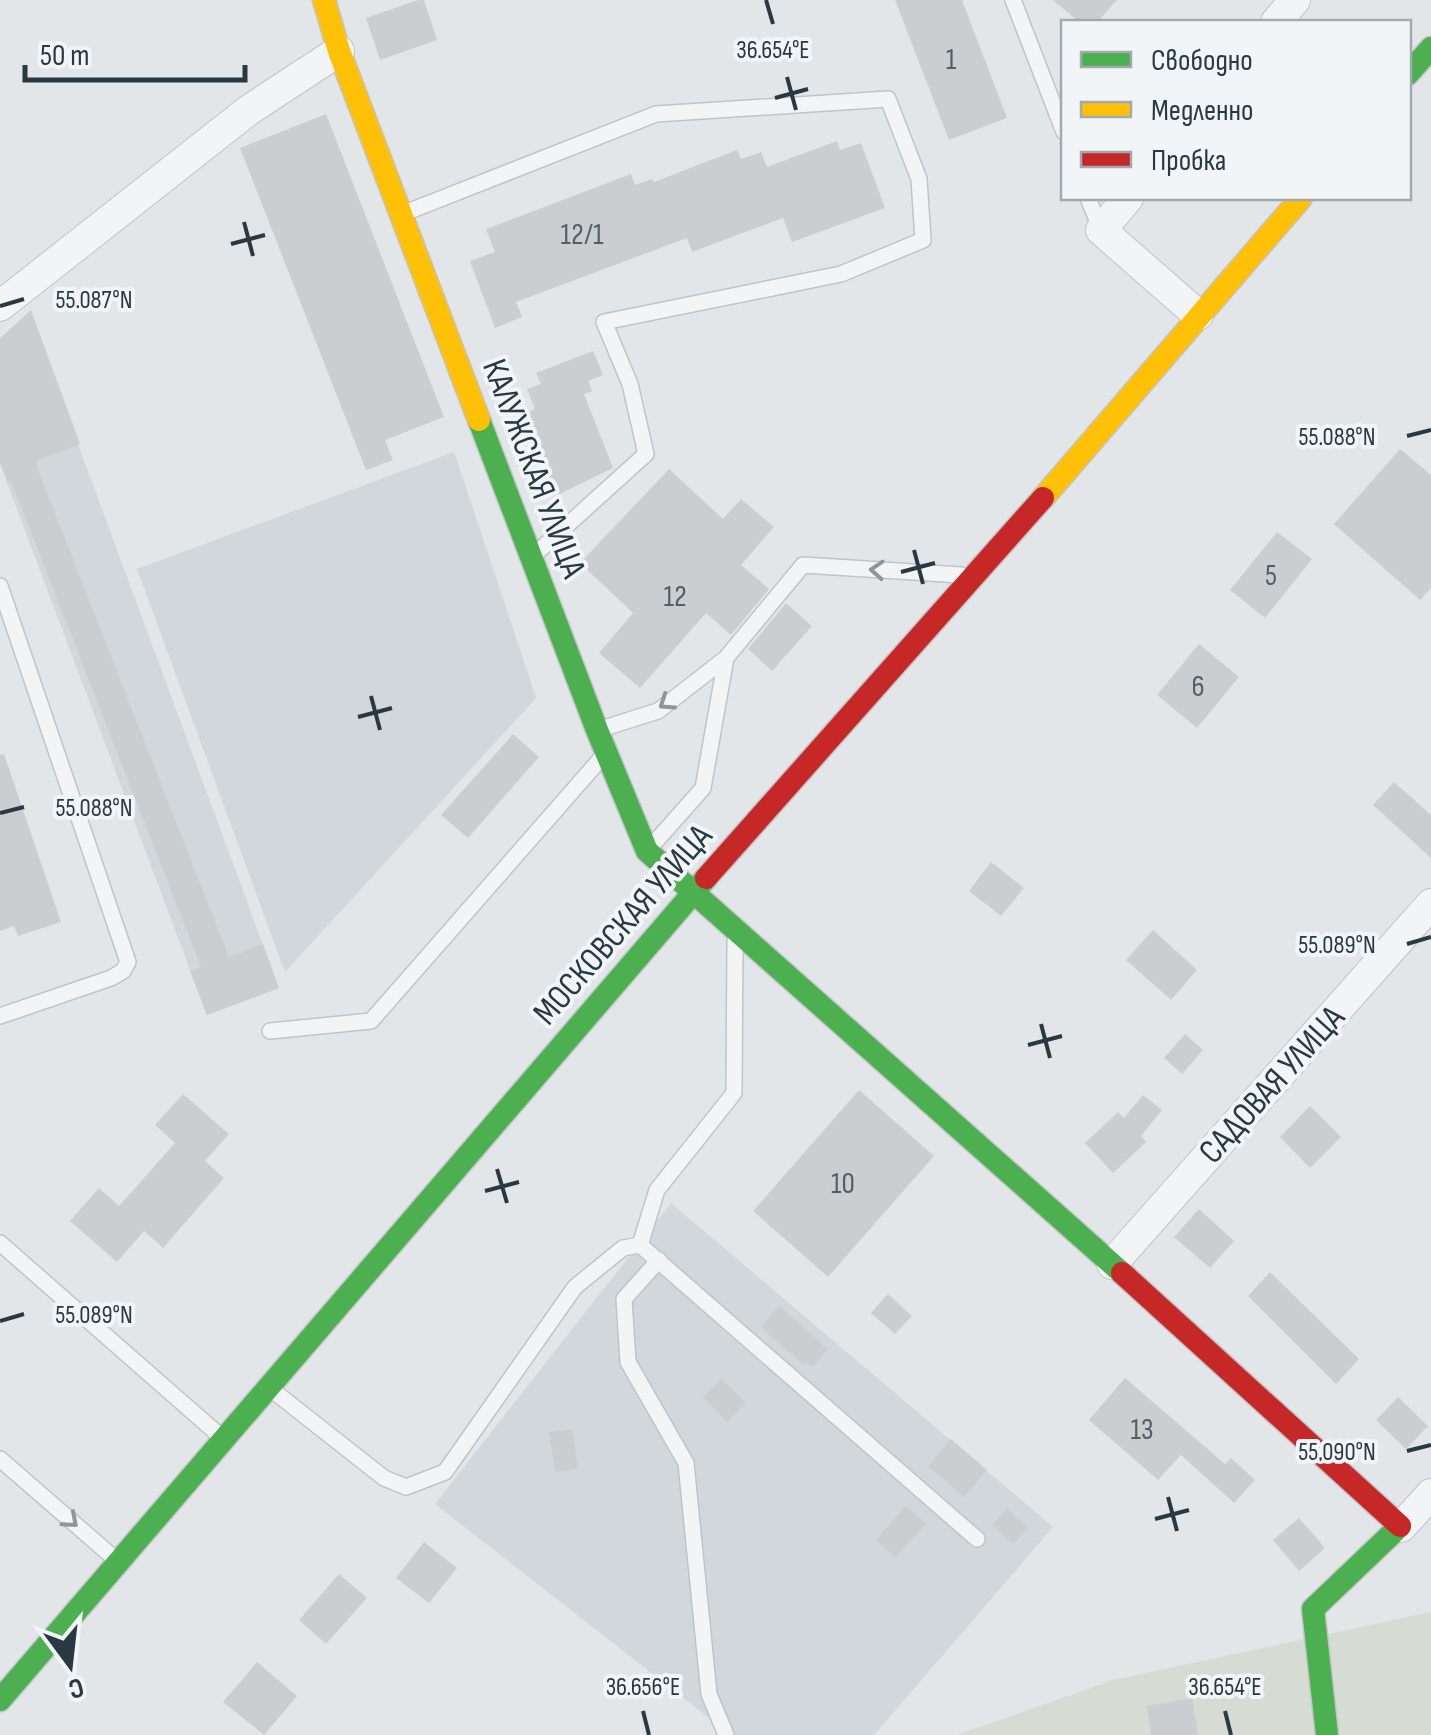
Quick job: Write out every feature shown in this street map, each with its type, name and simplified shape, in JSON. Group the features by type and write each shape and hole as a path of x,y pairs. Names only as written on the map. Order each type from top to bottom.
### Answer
{"main road":[{"name":"КАЛУЖСКАЯ УЛИЦА","path":"324,0 532,557 647,851 1401,1526"},
{"path":"1411,71 1431,48"},
{"name":"МОСКОВСКАЯ УЛИЦА","path":"0,1700 692,894 975,576 1299,200"},
{"path":"1328,1735 1313,1609 1401,1526"}],"street":[{"path":"1278,20 1296,0"},
{"path":"0,306 249,110 340,51"},
{"path":"1126,200 1101,230 1198,315"},
{"name":"САДОВАЯ УЛИЦА","path":"1112,1264 1431,904"},
{"path":"1401,1526 1431,1494"}],"lane":[{"path":"1013,0 1061,124"},
{"path":"402,214 656,114 888,99 913,163 919,179 923,240 841,274 604,322 630,384 646,454 532,557"},
{"path":"1089,200 1101,230"},
{"path":"270,1031 372,1021 602,741 658,711 726,658 803,564 975,576"},
{"path":"0,586 128,962 123,971 111,978 0,1016"},
{"path":"647,851 702,788 726,658"},
{"path":"640,1245 657,1190 734,1093 735,932"},
{"path":"0,1243 226,1440"},
{"path":"640,1245 977,1539"},
{"path":"276,1393 384,1478 406,1487 445,1472 575,1287 624,1248 640,1245"},
{"path":"658,1260 624,1299 628,1362 686,1463 708,1694 726,1735"},
{"path":"0,1459 120,1564"}],"shaded area":[{"path":"32,320 279,988 207,1015 0,464 0,348"},
{"path":"454,452 536,698 285,972 137,569"},
{"path":"671,1203 1053,1527 874,1735 731,1735 435,1504"},
{"path":"1431,1612 1431,1735 957,1735 1113,1680"}],"building":[{"path":"424,0 437,40 380,60 366,18"},
{"path":"895,0 962,0 1007,118 949,140"},
{"path":"1053,0 1117,0 1099,20 1077,20"},
{"path":"326,114 444,417 385,440 393,460 366,470 240,148"},
{"path":"837,141 840,150 861,143 885,208 792,242 783,218 692,252 687,238 516,302 522,317 495,328 470,261 495,252 486,229 631,174 635,185 652,179 654,182 737,150 741,159 761,152 767,167"},
{"path":"31,310 80,444 36,461 38,470 229,957 263,944 279,988 207,1015 190,971 201,967 11,481 8,482 0,463 0,338"},
{"path":"593,351 603,375 588,381 592,391 584,394 613,468 553,497 521,415 535,409 527,389 541,384 536,373"},
{"path":"1400,449 1431,475 1431,588 1420,600 1334,524"},
{"path":"669,469 723,519 741,499 774,527 741,565 769,589 731,635 706,613 640,688 599,653 633,613 580,563"},
{"path":"1277,532 1312,559 1265,618 1230,590"},
{"path":"786,603 812,626 772,671 748,649"},
{"path":"1199,644 1239,677 1197,728 1157,695"},
{"path":"513,734 539,757 468,838 441,815"},
{"path":"4,754 61,922 18,936 14,926 0,931 0,755"},
{"path":"1394,782 1431,815 1431,858 1373,805"},
{"path":"991,862 1024,888 1001,916 969,891"},
{"path":"1153,930 1197,970 1171,1000 1126,960"},
{"path":"1185,1034 1203,1050 1182,1074 1164,1058"},
{"path":"859,1090 934,1156 828,1277 753,1211"},
{"path":"183,1094 229,1134 205,1161 224,1178 163,1248 144,1231 117,1262 70,1221 99,1188 119,1206 175,1143 155,1125"},
{"path":"1143,1095 1162,1110 1141,1136 1146,1142 1113,1173 1085,1143 1118,1112 1124,1118"},
{"path":"1310,1106 1341,1137 1310,1168 1280,1137"},
{"path":"1199,1209 1234,1241 1210,1268 1174,1237"},
{"path":"1270,1272 1359,1359 1336,1384 1248,1296"},
{"path":"888,1294 912,1316 895,1334 871,1313"},
{"path":"779,1306 828,1349 812,1367 806,1362 804,1365 761,1327"},
{"path":"1125,1378 1225,1464 1231,1458 1255,1480 1234,1503 1181,1455 1158,1480 1089,1420"},
{"path":"722,1379 746,1403 727,1422 703,1397"},
{"path":"1398,1397 1428,1426 1406,1449 1376,1420"},
{"path":"573,1429 578,1469 555,1472 549,1432"},
{"path":"951,1439 987,1470 964,1497 928,1466"},
{"path":"906,1506 926,1524 895,1557 876,1540"},
{"path":"1007,1509 1028,1528 1013,1544 992,1525"},
{"path":"1299,1518 1325,1548 1299,1571 1273,1540"},
{"path":"424,1542 457,1568 429,1603 396,1578"},
{"path":"339,1574 367,1598 326,1644 299,1620"},
{"path":"257,1662 297,1696 264,1735 223,1702"},
{"path":"1192,1698 1198,1735 1151,1735 1147,1706"}],"traffic: fast":[{"path":"1411,71 1431,48"},
{"path":"479,420 647,851 1122,1273"},
{"path":"0,1700 706,878"},
{"path":"1327,1735 1313,1609 1400,1526"}],"traffic: slow":[{"path":"324,0 339,51 479,420"},
{"path":"1043,498 1299,200"}],"traffic: jam":[{"path":"706,878 1043,498"},
{"path":"1122,1273 1400,1526"}]}
